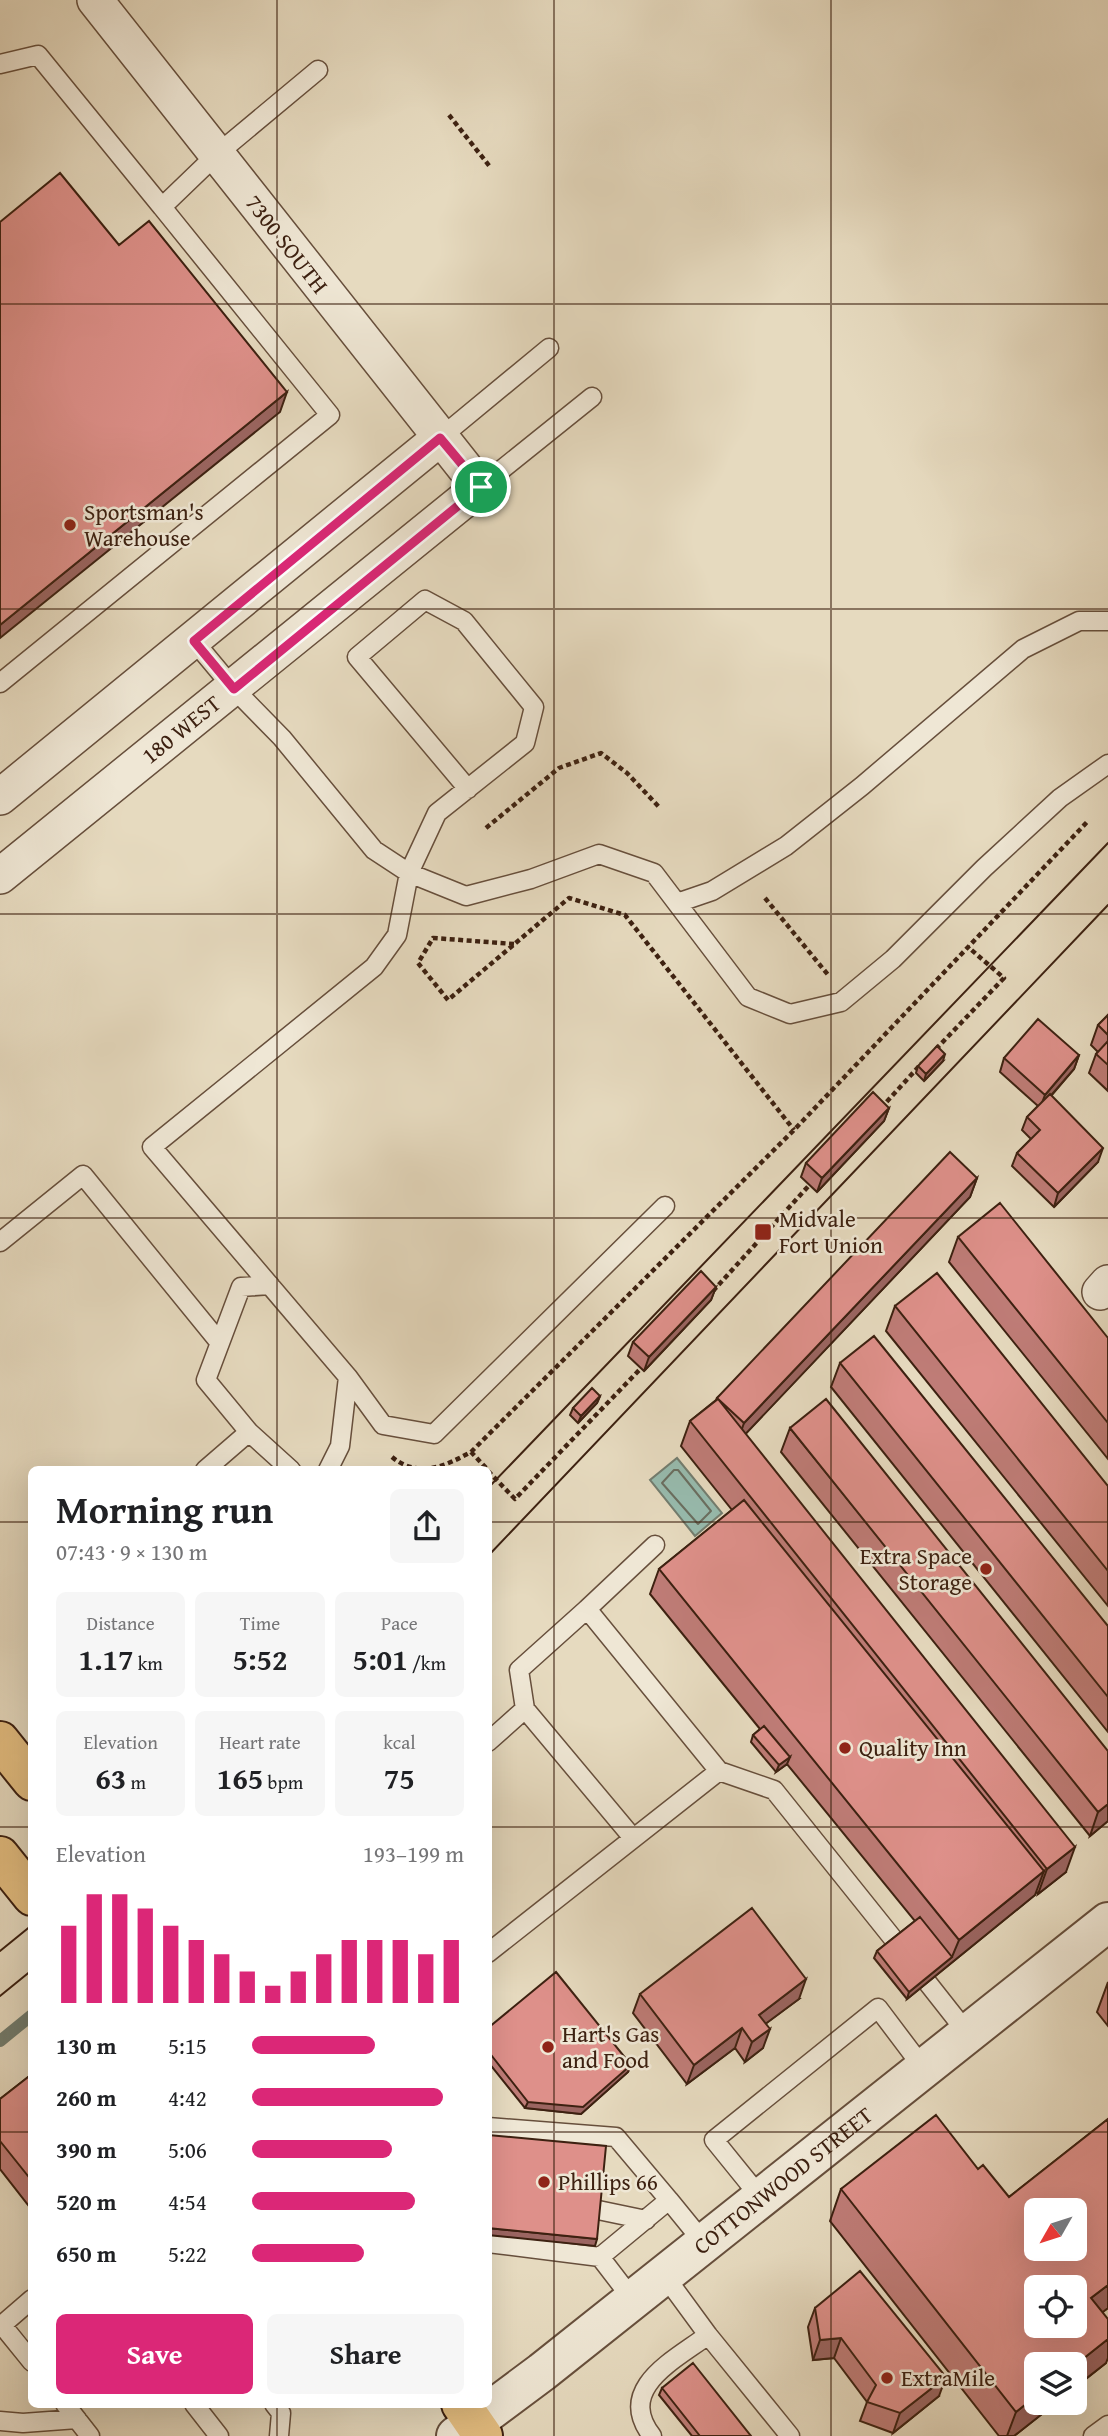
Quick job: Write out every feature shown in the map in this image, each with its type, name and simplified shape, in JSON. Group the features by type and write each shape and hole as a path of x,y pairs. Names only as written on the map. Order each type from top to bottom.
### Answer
{"main road":[{"path":"0,1741 28,1776"},
{"path":"0,1856 28,1891"}],"street":[{"name":"7300 SOUTH","path":"95,0 481,487"},
{"path":"0,797 440,438"},
{"name":"180 WEST","path":"0,876 481,487"},
{"name":"COTTONWOOD STREET","path":"492,2407 633,2300 1108,1922"},
{"name":"COTTONWOOD STREET","path":"469,2425 491,2408"}],"lane":[{"path":"0,64 38,55 330,415 0,683"},
{"path":"162,207 216,155 318,70"},
{"path":"440,438 550,348"},
{"name":"180 WEST","path":"481,487 592,397"},
{"path":"468,789 357,657 425,600 464,621 534,707 525,743 468,789 437,813 409,873 397,935 374,967 152,1147 348,1377 383,1425 434,1434 664,1206"},
{"path":"677,903 712,891 786,846 862,786 1023,649 1079,621 1108,621"},
{"path":"194,641 234,689 282,738 374,850 409,873 466,896 531,879 599,854 654,873 748,997 790,1014 841,1002 893,959 984,868 1060,798 1108,764"},
{"path":"0,1242 83,1175 220,1343"},
{"path":"270,1285 241,1287 206,1380 249,1432 287,1466"},
{"path":"330,1466 340,1446 348,1377"},
{"path":"210,1466 249,1432"},
{"path":"633,1838 525,1710 519,1670 655,1545"},
{"path":"587,1609 719,1771 774,1790 895,1941"},
{"path":"492,1739 525,1710"},
{"path":"492,1949 719,1771"},
{"path":"927,1982 968,2034"},
{"path":"761,2198 714,2140 878,2008 924,2070"},
{"path":"492,2127 616,2137 704,2243"},
{"path":"492,2244 600,2257 669,2200"},
{"path":"598,2210 646,2220"},
{"path":"600,2257 633,2300"},
{"path":"664,2275 708,2335 790,2436"},
{"path":"28,2302 1,2324 28,2357"},
{"path":"652,2436 644,2427 639,2407 645,2383 708,2335"},
{"path":"68,2408 90,2436"},
{"path":"197,2408 219,2436"},
{"path":"277,2408 281,2413 279,2436"},
{"path":"0,2421 23,2423 77,2420"},
{"path":"1093,2436 1108,2425"}],"path":[{"path":"449,115 491,168"},
{"path":"486,828 559,768 601,753 627,773 659,807"},
{"path":"471,1452 793,1130 1089,820"},
{"path":"514,944 433,938 418,963 448,1000 569,898 625,915 793,1130"},
{"path":"765,898 830,978"},
{"path":"871,1118 1004,978 968,947"},
{"path":"704,1300 815,1179"},
{"path":"492,1475 515,1499 650,1360"}],"water":[{"path":"677,1458 722,1513 695,1536 650,1480"}],"building":[{"name":"Sportsman's Warehouse","path":"60,173 119,245 149,221 287,392 0,625 0,222"},
{"path":"1108,1015 1108,1035 1098,1025"},
{"path":"1038,1019 1079,1055 1045,1095 1004,1058"},
{"path":"1108,1041 1108,1065 1096,1054"},
{"path":"937,1046 945,1054 926,1074 918,1066"},
{"path":"873,1092 889,1108 822,1178 806,1163"},
{"path":"1050,1094 1103,1148 1058,1193 1017,1153 1040,1130 1027,1117"},
{"path":"950,1152 977,1178 744,1423 717,1398"},
{"path":"1000,1203 1108,1338 1108,1423 958,1237"},
{"path":"701,1271 716,1287 649,1357 633,1342"},
{"path":"937,1273 1108,1486 1108,1571 895,1306"},
{"path":"874,1336 1108,1626 1108,1697 840,1363"},
{"path":"592,1388 600,1396 581,1416 573,1408"},
{"path":"718,1399 1075,1847 1047,1869 690,1421"},
{"path":"826,1399 1108,1751 1108,1804 1098,1812 790,1428"},
{"name":"Quality Inn","path":"744,1500 1044,1871 959,1940 659,1569"},
{"path":"764,1726 790,1757 779,1765 753,1735"},
{"path":"752,1908 806,1979 759,2015 770,2029 752,2042 742,2028 694,2065 640,1994"},
{"path":"920,1917 952,1957 909,1992 877,1951"},
{"name":"Hart's Gas and Food","path":"556,1972 631,2065 583,2107 528,2102 492,2056 492,2025"},
{"path":"28,2077 28,2176 0,2141 0,2099"},
{"path":"936,2115 978,2169 983,2165 1009,2197 1108,2119 1108,2285 1091,2298 1108,2319 1108,2339 1087,2356 1087,2352 1024,2352 1024,2406 1016,2412 841,2189"},
{"name":"Phillips 66","path":"492,2135 606,2146 597,2239 492,2228"},
{"name":"ExtraMile","path":"860,2271 946,2377 900,2413 867,2402 876,2385 841,2338 820,2340 815,2308"},
{"path":"693,2363 751,2436 700,2436 662,2388"}],"waterway":[{"path":"0,2041 28,2018"}],"tram line":[{"path":"492,1484 1108,843"},
{"path":"492,1552 1108,905"},
{"path":"0,1951 28,1928"},
{"path":"0,1996 28,1973"}],"place":[{"name":"Sportsman's Warehouse","path":"70,525"},
{"name":"Midvale Fort Union","path":"763,1232"},
{"name":"Extra Space Storage","path":"986,1569"},
{"name":"Quality Inn","path":"845,1748"},
{"name":"Hart's Gas and Food","path":"548,2047"},
{"name":"Phillips 66","path":"544,2182"},
{"name":"ExtraMile","path":"887,2378"}],"route":[{"path":"440,438 481,487 234,689 194,641 440,438"}]}
